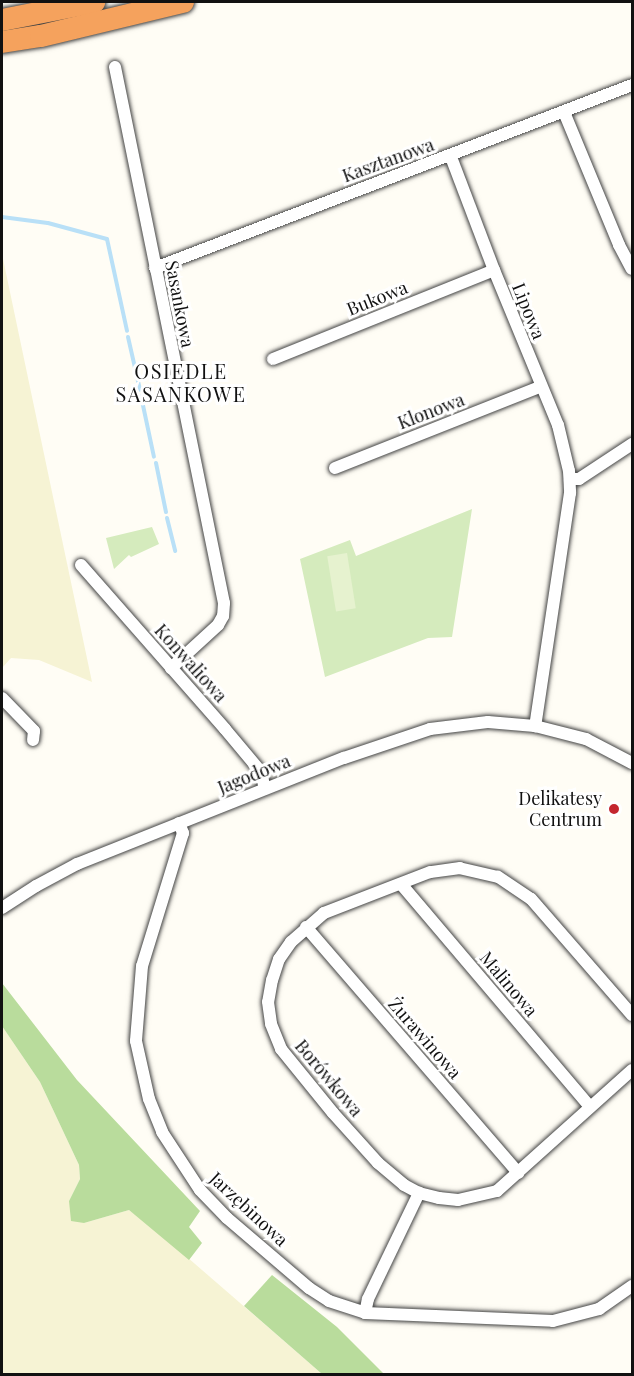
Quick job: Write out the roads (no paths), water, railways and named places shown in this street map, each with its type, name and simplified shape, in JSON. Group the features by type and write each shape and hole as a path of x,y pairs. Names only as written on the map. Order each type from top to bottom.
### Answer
{"highway":[{"path":"2,21 94,2"},
{"path":"2,42 41,36 183,2"}],"street":[{"name":"Sasankowa","path":"115,67 224,603 223,616 218,626 171,668"},
{"name":"Kasztanowa","path":"155,268 633,86"},
{"path":"564,112 620,245 633,269"},
{"name":"Lipowa","path":"451,157 561,436 570,479 570,493 535,726"},
{"name":"Bukowa","path":"273,359 494,270"},
{"name":"Klonowa","path":"335,468 540,387"},
{"path":"570,479 579,479 633,444"},
{"name":"Konwaliowa","path":"81,565 261,772 265,789"},
{"path":"2,698 34,731 33,740"},
{"name":"Jagodowa","path":"2,908 36,885 77,864 392,740 430,729 488,722 535,726 586,740 633,763"},
{"name":"Jarzębinowa","path":"179,824 183,833 142,966 136,1041 149,1100 162,1132 200,1190 220,1211 309,1288 329,1301 365,1313 553,1321 586,1315 633,1286"},
{"name":"Borówkowa","path":"633,1015 531,899 515,886 498,877 460,868 430,872 324,913 291,942 279,959 272,980 270,1013 281,1049 378,1163 404,1185 420,1193 458,1200 498,1191 633,1070"},
{"name":"Malinowa","path":"401,884 590,1107"},
{"name":"Żurawinowa","path":"306,927 518,1173"},
{"path":"365,1313 368,1299 420,1193"}],"waterway":[{"path":"2,217 48,223 107,239 127,331"},
{"path":"128,337 140,390"},
{"path":"141,396 154,457"},
{"path":"156,463 166,512"},
{"path":"167,518 175,551"}],"place":[{"name":"Delikatesy Centrum","path":"614,809"}],"district":[{"name":"OSIEDLE SASANKOWE","path":"181,382"}]}
